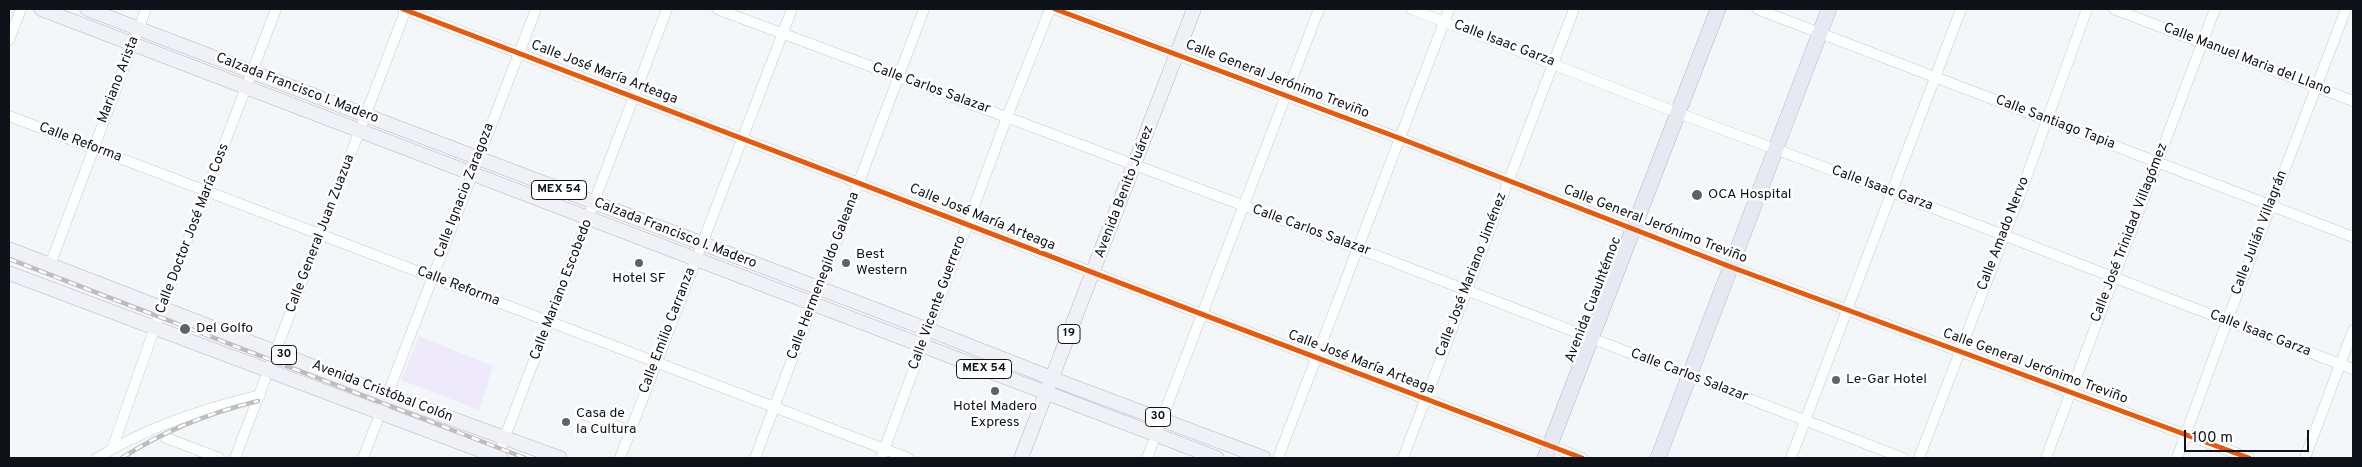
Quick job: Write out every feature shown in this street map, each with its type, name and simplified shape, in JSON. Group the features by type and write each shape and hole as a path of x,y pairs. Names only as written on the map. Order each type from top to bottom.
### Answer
{"highway":[{"name":"Avenida Cuauhtémoc","path":"1547,452 1718,9"},
{"path":"1658,458 1829,9"}],"main road":[{"name":"Calzada Francisco I. Madero","path":"41,9 923,345 1045,394 1217,458"},
{"name":"Calzada Francisco I. Madero","path":"86,9 253,71 1051,379 1162,418 1264,458"},
{"name":"Avenida Benito Juárez","path":"1021,458 1194,9"},
{"name":"Avenida Cristóbal Colón","path":"9,249 387,395 560,458"},
{"name":"Avenida Cristóbal Colón","path":"9,273 154,329 380,412"},
{"name":"30","path":"380,412 499,458"}],"street":[{"path":"9,40 21,9"},
{"name":"Mariano Arista","path":"50,265 146,9"},
{"name":"Calle Doctor José María Coss","path":"112,449 162,307 276,9"},
{"name":"Calle José María Arteaga","path":"405,9 968,224 1092,274 1426,400 1547,452 1582,458"},
{"name":"Calle General Juan Zuazua","path":"235,458 277,352 405,9"},
{"name":"Calle Ignacio Zaragoza","path":"363,458 536,9"},
{"name":"Calle Mariano Escobedo","path":"499,458 667,9"},
{"name":"Calle Carlos Salazar","path":"716,9 1357,248 1903,458"},
{"name":"Calle Emilio Carranza","path":"620,458 792,9"},
{"name":"Calle Hermenegildo Galeana","path":"755,458 924,9"},
{"name":"Calle Vicente Guerrero","path":"883,454 1007,117 1050,9"},
{"name":"Calle General Jerónimo Treviño","path":"1055,9 1287,95 1633,230 2249,458"},
{"path":"1147,458 1319,9"},
{"name":"Calle Isaac Garza","path":"1411,9 1678,113 1892,192 2353,369"},
{"path":"1278,458 1449,9"},
{"name":"Calle José Mariano Jiménez","path":"1403,458 1574,9"},
{"name":"Calle Santiago Tapia","path":"1757,9 2353,237"},
{"path":"1791,458 1960,9"},
{"name":"Calle Amado Nervo","path":"1919,458 2004,236 2087,9"},
{"name":"Calle Manuel Maria del Llano","path":"2114,9 2353,101"},
{"name":"Calle José Trinidad Villagómez","path":"2046,458 2216,9"},
{"name":"Calle Julián Villagrán","path":"2177,458 2226,321 2346,9"},
{"name":"Calle Reforma","path":"9,116 657,362 774,408 883,454 908,458"},
{"path":"2305,458 2353,330"},
{"path":"97,458 112,449 179,418 260,394"},
{"path":"580,413 630,431"},
{"path":"166,438 219,458"}],"shaded area":[{"path":"419,336 493,366 479,410 401,380"}],"railway":[{"path":"9,259 525,458"},
{"path":"122,458 171,431 222,411 258,401"}],"cycle path":[{"path":"403,9 1582,458"},
{"path":"1055,9 1399,138 1731,267 2249,458"}],"place":[{"name":"OCA Hospital","path":"1697,195"},
{"name":"Hotel SF","path":"639,263"},
{"name":"Best Western","path":"846,263"},
{"name":"Del Golfo","path":"185,329"},
{"name":"Le-Gar Hotel","path":"1836,380"},
{"name":"Hotel Madero Express","path":"995,391"},
{"name":"Casa de la Cultura","path":"566,422"}]}
